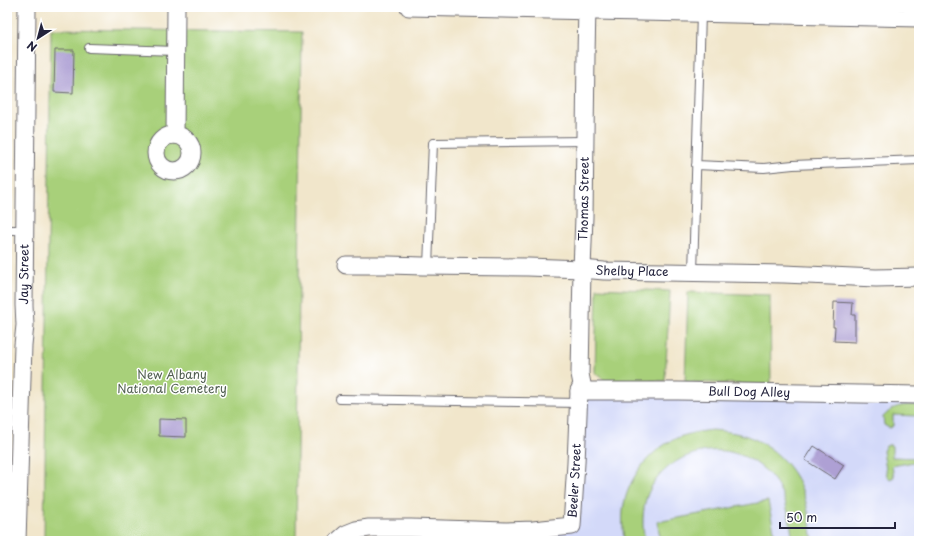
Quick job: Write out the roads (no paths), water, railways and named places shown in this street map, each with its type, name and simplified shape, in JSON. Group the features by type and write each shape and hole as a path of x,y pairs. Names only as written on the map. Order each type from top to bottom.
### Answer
{"street":[{"name":"Jay Street","path":"17,541 25,325 27,7"},
{"path":"175,135 176,7"},
{"path":"409,7 587,9 701,14 919,18"},
{"name":"Thomas Street","path":"579,397 582,384 580,374 587,9"},
{"name":"Shelby Place","path":"346,265 528,267 604,271 693,272 876,278 919,277"},
{"name":"Bull Dog Alley","path":"579,397 686,391 919,395"},
{"name":"Beeler Street","path":"338,541 346,534 356,530 368,528 506,531 572,526 579,397"}],"lane":[{"path":"693,272 701,14"},
{"path":"89,48 176,51"},
{"path":"428,266 433,143 585,142"},
{"path":"696,165 764,168 793,165 919,160"},
{"path":"7,230 25,230"},
{"path":"340,398 579,397"}],"park label":[{"name":"New Albany National Cemetery","path":"172,382"}]}
